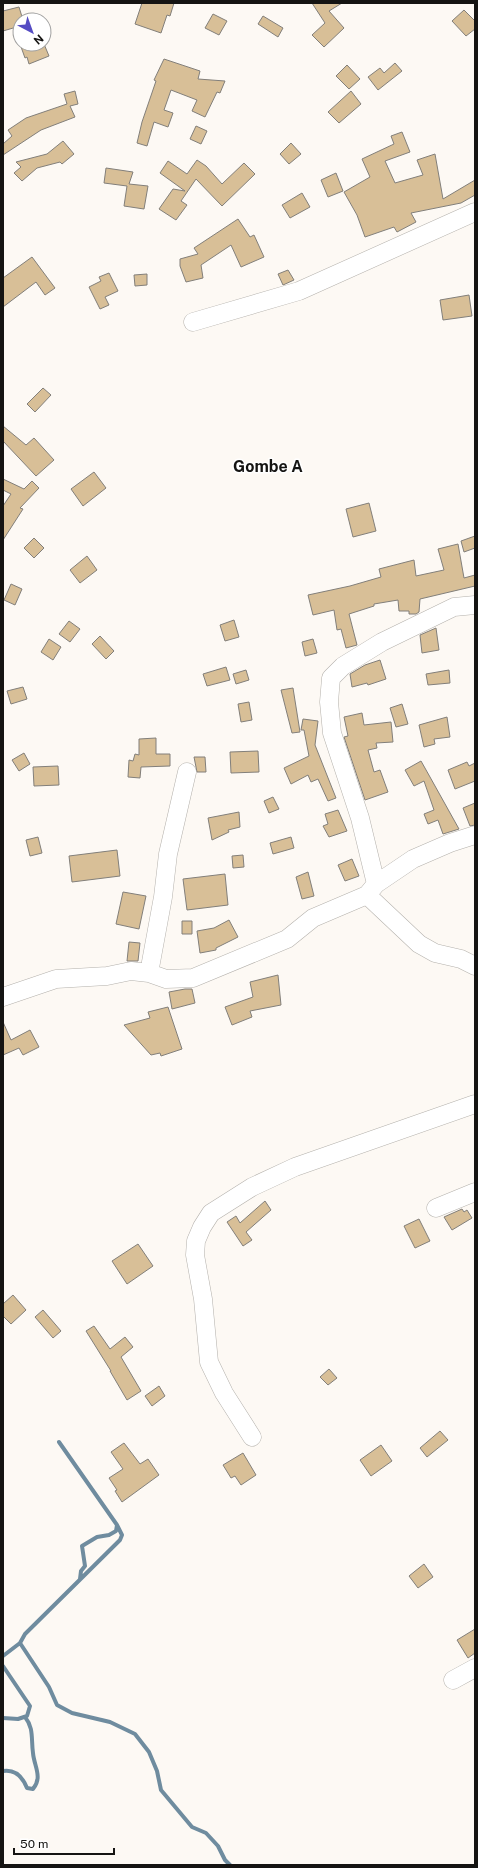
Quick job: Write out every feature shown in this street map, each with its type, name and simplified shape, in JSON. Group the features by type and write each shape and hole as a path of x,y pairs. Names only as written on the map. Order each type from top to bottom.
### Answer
{"street":[{"path":"192,322 299,291 475,212"},
{"path":"475,605 454,607 382,642 343,666 331,678 329,702 332,733 360,818 372,890 419,944 435,953 461,959 475,966"},
{"path":"149,973 163,897 168,854 187,772"},
{"path":"3,997 56,979 107,976 131,971 149,973 166,979 193,978 287,939 313,918 372,890 413,859 450,843 475,835"},
{"path":"252,1437 224,1393 209,1362 203,1299 195,1255 196,1241 202,1227 211,1213 252,1187 295,1167 475,1104"},
{"path":"436,1208 475,1192"},
{"path":"453,1680 475,1668"}],"building":[{"path":"142,3 174,3 170,16 167,15 161,33 135,24"},
{"path":"312,3 342,3 329,11 344,28 324,47 312,35 325,23"},
{"path":"19,7 21,12 12,12 12,28 3,31 3,11"},
{"path":"464,10 475,21 475,29 466,36 452,21"},
{"path":"213,14 227,21 219,35 205,28"},
{"path":"263,16 283,28 278,37 258,24"},
{"path":"23,52 47,52 49,56 29,64 27,57 25,58"},
{"path":"164,59 200,71 198,79 225,81 220,93 217,92 205,117 192,111 197,100 171,90 164,110 173,113 168,127 154,122 147,146 137,143 142,122 156,81 154,80"},
{"path":"395,63 402,71 378,90 368,77 380,68 384,73"},
{"path":"347,65 360,79 349,89 336,76"},
{"path":"75,91 78,104 70,106 75,117 41,130 3,155 3,144 12,136 8,130 26,118 67,104 64,94"},
{"path":"351,91 361,104 339,123 328,112"},
{"path":"196,126 207,131 201,144 190,139"},
{"path":"402,132 410,152 385,161 395,183 423,175 417,160 435,154 443,199 475,180 475,195 461,203 411,213 416,222 397,232 394,227 365,237 357,215 344,192 370,177 362,159 394,144 391,136"},
{"path":"63,141 74,154 62,164 60,162 37,168 22,181 14,173 21,167 16,162 47,154"},
{"path":"291,143 301,154 289,164 280,154"},
{"path":"197,160 206,166 222,184 244,163 255,174 222,206 196,179 181,201 187,205 176,220 159,209 173,189 185,191 160,173 168,161 187,174"},
{"path":"106,168 133,172 129,184 148,186 144,209 124,206 127,186 104,183"},
{"path":"336,173 343,191 328,197 321,180"},
{"path":"302,193 310,207 290,218 282,205"},
{"path":"238,219 250,237 254,235 264,257 241,267 231,245 201,265 203,278 186,282 180,266 180,259 198,254 194,248"},
{"path":"32,257 55,288 45,295 36,282 3,307 3,278"},
{"path":"288,270 294,280 283,285 278,274"},
{"path":"109,273 118,291 105,297 109,305 100,309 89,287 101,281 99,277"},
{"path":"147,274 147,285 135,286 134,275"},
{"path":"469,295 472,316 443,320 440,300"},
{"path":"43,388 51,395 35,412 27,404"},
{"path":"3,426 26,445 34,438 54,460 36,476 3,441"},
{"path":"94,472 106,488 83,506 71,489"},
{"path":"3,479 24,489 32,481 39,488 20,508 23,509 3,540 3,506 11,494 3,490"},
{"path":"369,503 376,531 353,537 346,509"},
{"path":"475,536 475,548 464,552 461,541"},
{"path":"34,538 44,548 34,558 24,548"},
{"path":"458,544 464,578 475,575 475,586 420,599 419,612 416,614 409,614 409,611 399,611 398,600 374,604 374,606 349,614 357,645 346,648 341,629 337,630 334,610 313,615 308,595 350,586 381,577 379,569 414,560 416,576 444,570 438,549"},
{"path":"87,556 97,570 80,583 70,570"},
{"path":"11,584 22,589 15,605 4,600"},
{"path":"234,620 239,637 225,641 220,625"},
{"path":"69,621 80,629 70,642 59,634"},
{"path":"436,628 439,650 422,653 420,635"},
{"path":"100,636 114,651 106,659 92,644"},
{"path":"49,639 61,647 53,660 41,652"},
{"path":"313,639 317,653 305,656 302,642"},
{"path":"380,660 386,679 368,685 367,683 352,687 350,674 365,665"},
{"path":"226,667 230,680 207,686 203,674"},
{"path":"246,670 249,680 236,684 233,674"},
{"path":"449,670 450,683 428,685 426,674"},
{"path":"23,687 27,699 11,704 7,691"},
{"path":"293,688 300,732 292,733 281,690"},
{"path":"249,702 252,720 241,722 238,704"},
{"path":"402,704 408,724 396,727 390,708"},
{"path":"362,713 364,725 391,722 393,742 376,743 377,748 368,750 374,772 380,770 388,792 365,800 344,737 348,736 344,717"},
{"path":"447,717 450,737 434,739 435,744 424,747 419,725"},
{"path":"303,719 318,721 315,745 336,798 328,801 318,779 311,782 308,775 291,784 284,768 309,756 304,730 301,730"},
{"path":"156,738 156,754 170,754 170,766 141,767 140,778 128,777 129,760 133,761 135,754 139,755 139,739"},
{"path":"258,751 259,772 231,773 230,752"},
{"path":"24,753 30,764 19,771 12,760"},
{"path":"194,757 205,757 206,772 197,772"},
{"path":"421,761 459,829 443,834 438,820 428,824 424,814 434,810 424,781 414,786 405,770"},
{"path":"467,762 469,766 475,763 475,781 455,789 448,770"},
{"path":"58,766 59,785 34,786 33,767"},
{"path":"273,797 279,809 269,813 264,801"},
{"path":"475,803 475,825 470,826 463,808"},
{"path":"338,810 347,831 329,837 323,826 328,824 325,814"},
{"path":"239,812 240,827 228,830 229,832 212,840 208,818"},
{"path":"38,837 42,853 30,856 26,840"},
{"path":"291,837 294,848 273,854 270,843"},
{"path":"117,850 120,876 72,882 69,856"},
{"path":"243,855 244,867 233,868 232,856"},
{"path":"352,859 359,876 345,881 338,865"},
{"path":"308,872 314,896 302,899 296,877"},
{"path":"225,874 228,905 187,910 183,879"},
{"path":"123,892 146,896 139,929 116,924"},
{"path":"229,920 238,937 216,948 216,950 200,953 197,931 214,928"},
{"path":"182,921 192,921 192,934 182,934"},
{"path":"129,942 140,943 138,961 127,961"},
{"path":"278,975 281,1005 250,1011 252,1017 232,1025 225,1007 253,997 250,982"},
{"path":"192,989 195,1003 172,1009 169,992"},
{"path":"168,1007 182,1049 161,1056 160,1053 151,1055 124,1025 150,1018 148,1012"},
{"path":"3,1022 11,1040 30,1030 39,1047 23,1055 19,1048 3,1055"},
{"path":"265,1201 271,1210 246,1232 252,1240 243,1246 227,1222 236,1216 240,1223"},
{"path":"462,1209 464,1212 467,1210 472,1218 452,1230 444,1217"},
{"path":"419,1219 430,1241 415,1248 404,1226"},
{"path":"138,1244 153,1266 127,1284 112,1261"},
{"path":"13,1295 26,1310 11,1324 3,1316 3,1304"},
{"path":"43,1310 61,1331 53,1338 35,1317"},
{"path":"94,1326 110,1349 125,1337 133,1347 121,1357 141,1391 127,1400 86,1331"},
{"path":"329,1369 337,1378 328,1385 320,1377"},
{"path":"159,1386 165,1396 152,1406 145,1396"},
{"path":"440,1431 448,1440 427,1457 420,1448"},
{"path":"124,1443 140,1464 148,1459 159,1475 122,1502 115,1491 117,1490 109,1478 123,1469 111,1452"},
{"path":"381,1445 392,1461 371,1476 360,1460"},
{"path":"243,1453 256,1475 241,1485 235,1476 231,1478 223,1465"},
{"path":"424,1564 433,1577 418,1588 409,1576"},
{"path":"475,1629 475,1653 468,1658 457,1640"}],"waterway":[{"path":"59,1442 117,1525 116,1531 109,1535 97,1537 82,1546 85,1566 81,1571 80,1579"},
{"path":"3,1656 20,1643 25,1634 120,1540 122,1535 117,1525"},
{"path":"20,1643 49,1687 57,1705 72,1713 110,1722 135,1734 149,1752 157,1771 161,1790 192,1827 206,1833 218,1846 225,1860 230,1865"},
{"path":"3,1666 30,1706 27,1716 18,1719 3,1718"},
{"path":"3,1771 12,1771 18,1775 27,1788 33,1789 36,1785 38,1776 33,1753 31,1730 25,1717"}],"district":[{"name":"Gombe A","path":"268,466"}]}
